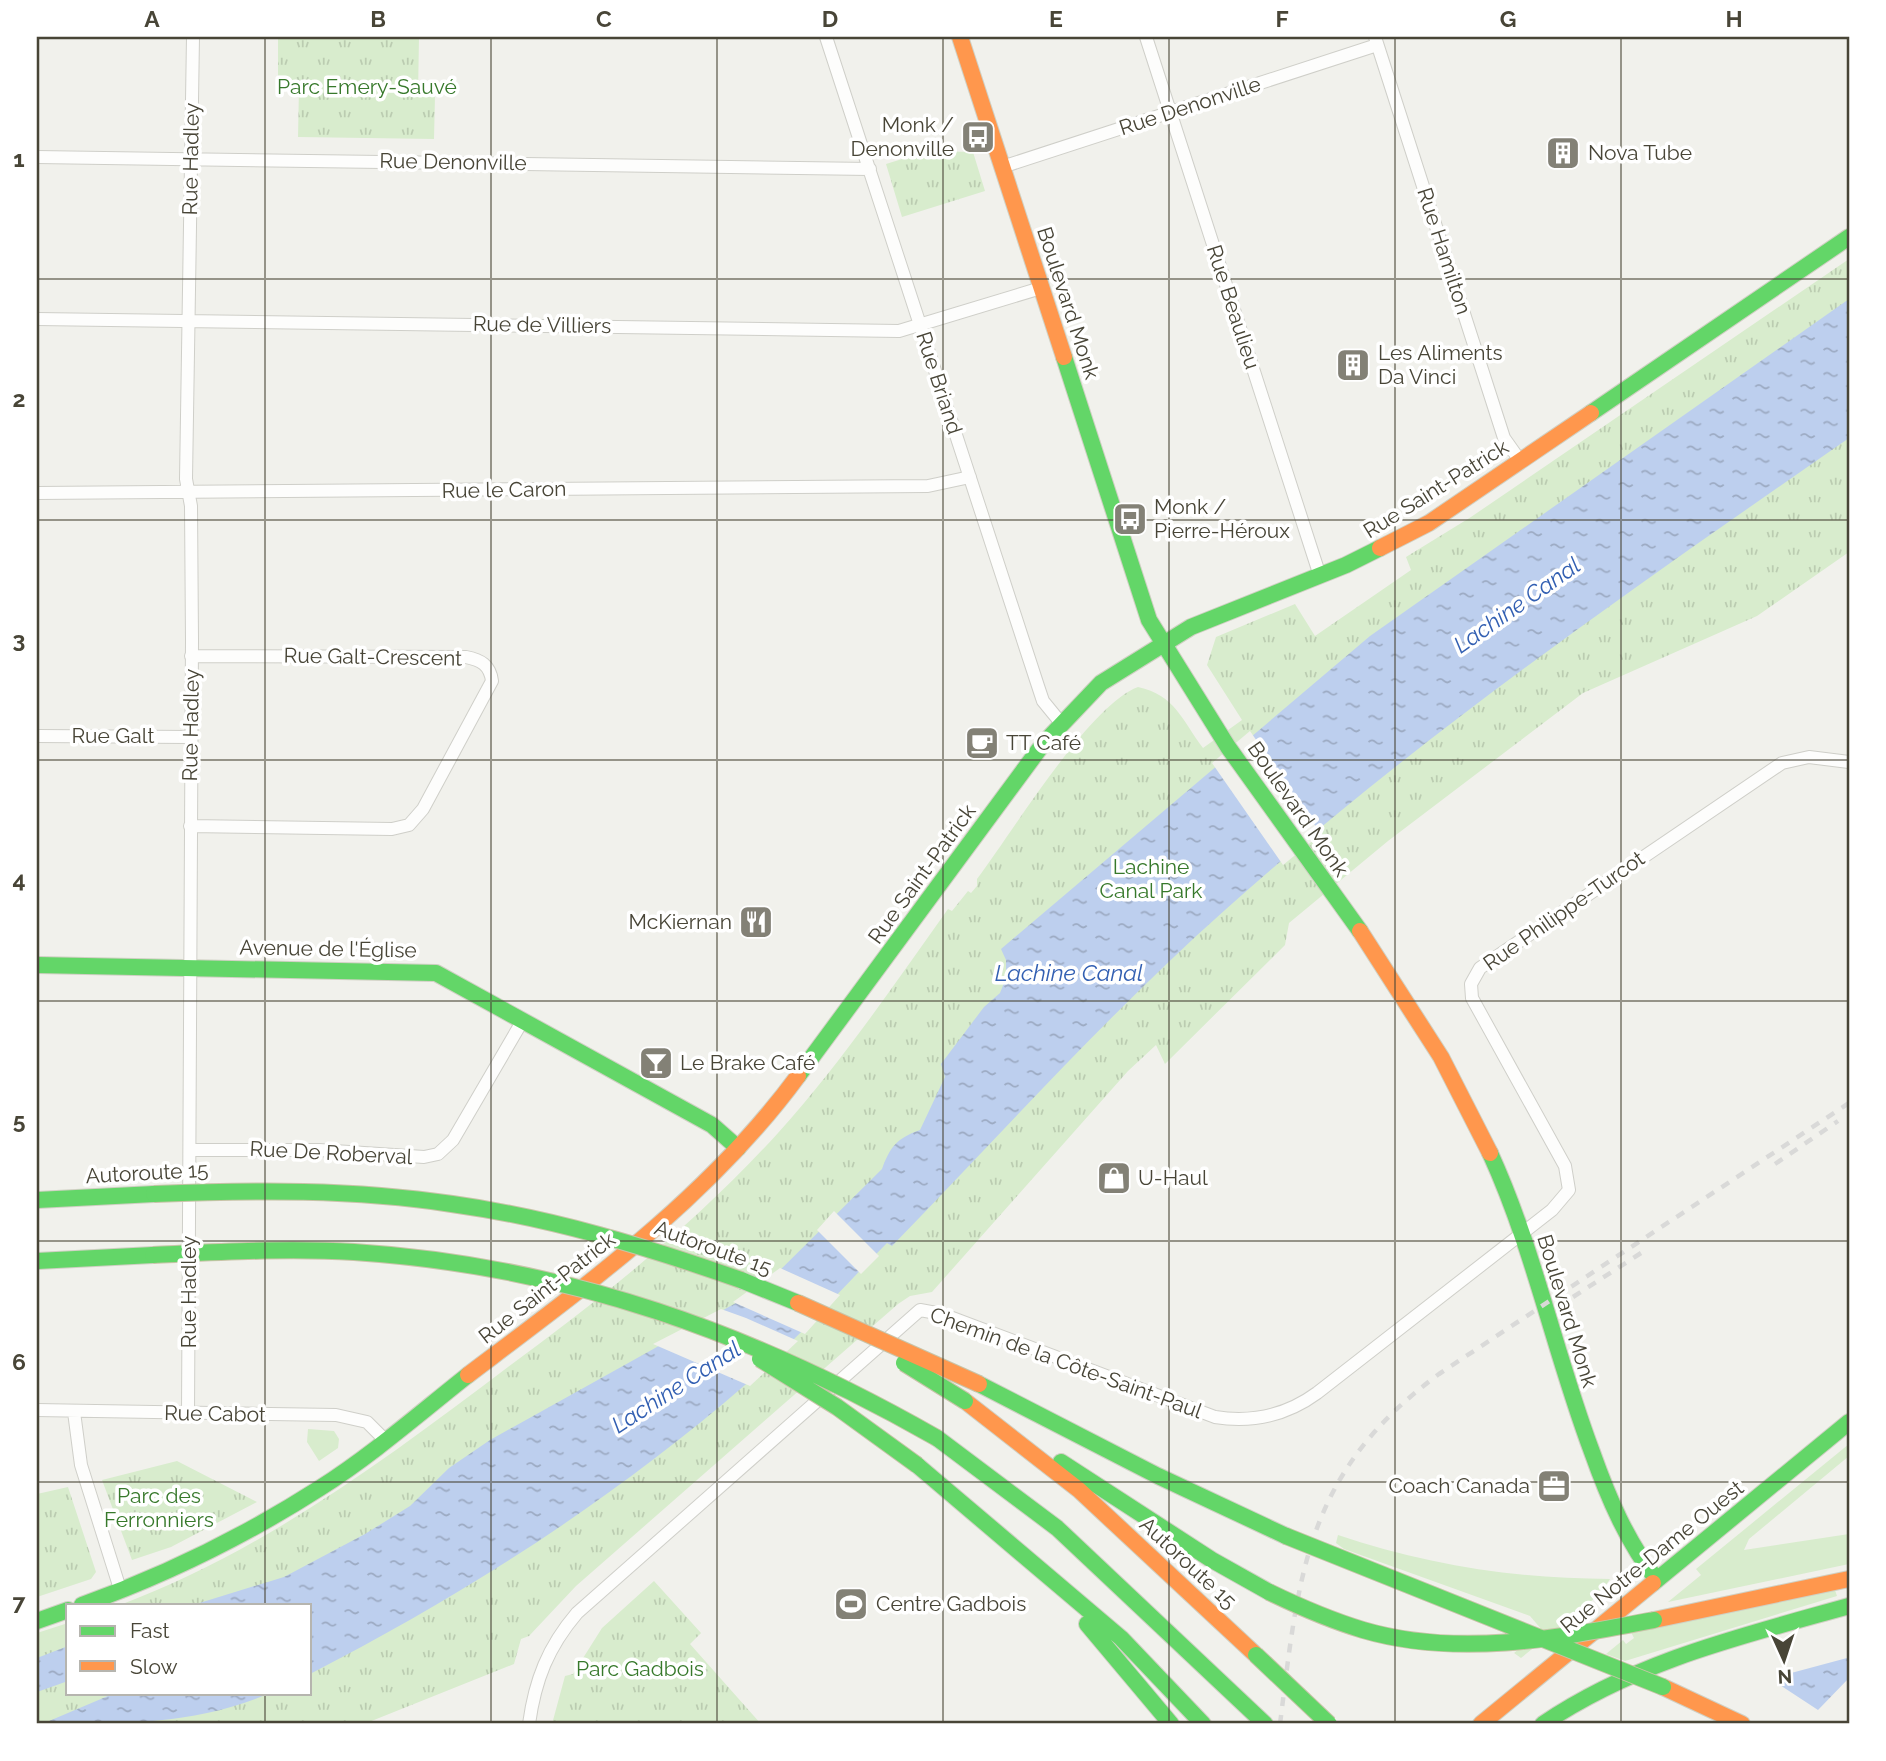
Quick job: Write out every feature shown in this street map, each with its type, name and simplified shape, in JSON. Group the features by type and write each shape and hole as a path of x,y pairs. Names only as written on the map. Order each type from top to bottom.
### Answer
{"main road":[{"name":"Boulevard Monk","path":"960,37 1144,608 1162,644 1221,735 1399,992 1466,1101 1492,1155 1521,1233 1584,1434 1627,1537 1657,1580"},
{"name":"Rue Saint-Patrick","path":"85,1604 181,1567 251,1531 342,1473 609,1268 673,1213 738,1148 813,1058 1061,723 1101,682 1191,627 1320,576 1398,541 1521,462 1849,237"},
{"name":"Avenue de l'Église","path":"37,965 436,973 712,1125 738,1148"},
{"name":"Autoroute 15","path":"37,1200 255,1189 327,1190 422,1198 575,1225 643,1245 798,1303 965,1401 1010,1432 1118,1527 1329,1724"},
{"path":"37,1261 320,1251 446,1261 570,1284 693,1321 808,1367 937,1438 1057,1528 1265,1724"},
{"path":"798,1303 979,1384 1158,1476 1286,1536 1663,1687 1742,1724"},
{"path":"693,1321 798,1382 917,1465 1121,1638 1203,1724"},
{"name":"Rue Notre-Dame Ouest","path":"1481,1724 1849,1422"},
{"path":"1010,1432 1269,1592 1318,1615 1360,1629 1447,1644 1541,1641 1849,1579"},
{"path":"1039,1569 1171,1724"},
{"path":"1543,1724 1595,1689 1645,1667 1849,1606"},
{"path":"37,1620 66,1611"}],"street":[{"name":"Rue Hadley","path":"188,1414 191,656 186,478 193,37"},
{"name":"Rue Briand","path":"826,37 1043,701 1061,723"},
{"name":"Rue Beaulieu","path":"1146,37 1320,576"},
{"name":"Rue Denonville","path":"1002,167 1171,113 1376,41"},
{"name":"Rue Hamilton","path":"1376,41 1504,438 1521,462"},
{"name":"Rue Denonville","path":"37,157 870,169"},
{"name":"Rue de Villiers","path":"37,319 899,331 1041,288"},
{"name":"Rue le Caron","path":"37,493 928,486 970,477"},
{"name":"Rue Galt-Crescent","path":"190,826 392,829 409,825 423,809 492,681 489,668 482,662 466,657 191,656"},
{"name":"Rue Galt","path":"37,736 190,737"},
{"name":"Rue Philippe-Turcot","path":"1521,1233 1560,1203 1570,1183 1565,1166 1472,998 1471,984 1477,972 1523,937 1782,763 1809,757 1849,762"},
{"name":"Rue De Roberval","path":"190,1150 319,1150 424,1157 438,1154 453,1140 523,1020"},
{"name":"Chemin de la Côte-Saint-Paul","path":"529,1724 536,1684 544,1661 577,1613 756,1458 915,1312 923,1309 942,1314 1207,1414 1237,1419 1264,1418 1307,1400 1521,1233"},
{"name":"Rue Cabot","path":"37,1410 344,1416 367,1422 385,1440"},
{"path":"74,1412 81,1465 121,1592"}],"green space":[{"name":"Parc Emery-Sauvé","path":"278,37 419,37 418,96 435,96 434,139 298,137 299,87 278,86"},
{"path":"928,151 973,152 985,191 902,217 886,164"},
{"name":"Lachine Canal Park","path":"1849,259 1849,552 1757,616 1583,693 1388,841 1289,923 1285,945 1165,1064 1156,1045 1128,1071 932,1292 910,1296 898,1304 576,1586 529,1636 521,1639 514,1664 364,1724 37,1724 37,1633 66,1624 66,1694 312,1694 312,1604 122,1604 224,1558 274,1530 370,1468 580,1313 683,1227 747,1166 824,1079 948,909 952,911 968,891 971,893 977,886 977,879 1052,772 1097,718 1118,699 1138,687 1161,696 1176,710 1203,748 1242,720 1207,665 1216,637 1295,604 1315,636 1411,570 1406,557 1471,517"},
{"path":"308,1429 334,1431 339,1439 338,1448 319,1461 307,1442"},
{"path":"1849,1444 1849,1456 1749,1539 1744,1550 1849,1534 1849,1564 1668,1602 1701,1575 1696,1569"},
{"name":"Parc des Ferronniers","path":"177,1461 257,1502 171,1547 132,1560 102,1480"},
{"name":"Parc des Ferronniers","path":"68,1487 96,1572 91,1579 37,1597 37,1494"},
{"path":"1338,1535 1405,1555 1472,1568 1541,1576 1610,1579 1600,1594 1521,1658 1514,1653 1542,1630 1530,1616 1344,1549 1336,1543"},
{"name":"Parc Gadbois","path":"654,1581 701,1633 690,1644 761,1724 552,1724 565,1676 573,1674 602,1628"},
{"path":"1835,1590 1837,1596 1625,1661 1606,1654 1623,1640 1626,1644 1634,1638 1631,1632"}],"water":[{"name":"Lachine Canal","path":"1849,299 1849,438 1530,664 1375,783 1299,846 1181,950 1056,1075 892,1246 887,1243 782,1351 695,1427 536,1543 425,1611 312,1673 312,1604 196,1604 284,1577 365,1534 410,1506 449,1468 490,1440 761,1289 882,1169 895,1144 920,1130 945,1077 941,1064 984,1007 1000,993 1006,978 1006,960 1001,949 1370,636"},
{"path":"66,1647 66,1682 37,1692 37,1658"},
{"path":"1849,1653 1849,1678 1818,1710 1777,1683 1780,1676 1847,1658"},
{"path":"113,1694 267,1694 242,1704 186,1717 129,1723 42,1724"}],"pier":[{"path":"1250,731 1321,834 1283,865 1212,763"},
{"path":"834,1211 879,1256 861,1274 817,1230"},
{"path":"780,1268 840,1295 805,1334 733,1302"},
{"path":"721,1309 798,1341 750,1386 653,1344"}],"railway":[{"path":"1280,1724 1294,1619 1317,1529 1335,1488 1361,1449 1395,1411 1439,1374 1849,1103"},
{"path":"1775,1164 1838,1121"},
{"path":"1573,1297 1641,1253"}],"traffic: fast":[{"path":"1591,413 1849,237"},
{"path":"1064,357 1149,620 1228,747 1360,931"},
{"path":"798,1076 1043,744 1101,683 1191,627 1346,565 1380,548"},
{"path":"37,965 436,973 712,1125 738,1148"},
{"path":"1490,1153 1519,1226 1579,1415 1605,1486 1627,1535 1657,1580"},
{"path":"154,1194 303,1192 452,1204 563,1225 741,1280"},
{"path":"37,1200 154,1194"},
{"path":"153,1255 279,1250 354,1252 433,1260 509,1272 584,1289 728,1337 868,1400 937,1438"},
{"path":"37,1261 153,1255"},
{"path":"741,1280 798,1303"},
{"path":"760,1359 837,1407 917,1465"},
{"path":"904,1363 965,1401"},
{"path":"85,1604 174,1567 292,1506 358,1462 468,1375"},
{"path":"979,1384 1158,1476 1286,1536"},
{"path":"1653,1583 1849,1422"},
{"path":"937,1438 1057,1528 1265,1724"},
{"path":"1061,1462 1212,1560 1269,1592"},
{"path":"917,1465 1121,1638 1203,1724"},
{"path":"1286,1536 1663,1687"},
{"path":"1269,1592 1315,1613 1363,1630 1435,1643 1508,1642 1582,1633 1654,1620"},
{"path":"1543,1724 1578,1702 1652,1667 1730,1640 1849,1606"},
{"path":"37,1621 66,1611"},
{"path":"1087,1624 1171,1724"},
{"path":"1256,1655 1329,1724"}],"traffic: slow":[{"path":"960,37 1064,357"},
{"path":"1380,548 1429,523 1591,413"},
{"path":"1360,931 1441,1057 1490,1153"},
{"path":"468,1375 601,1273 686,1200 726,1161 798,1076"},
{"path":"798,1303 979,1384"},
{"path":"965,1401 1079,1490 1256,1655"},
{"path":"1654,1620 1849,1579"},
{"path":"1481,1724 1653,1583"},
{"path":"1663,1687 1742,1724"}],"place":[{"name":"Monk / Denonville","path":"978,137"},
{"name":"Nova Tube","path":"1563,153"},
{"name":"Les Aliments Da Vinci","path":"1353,365"},
{"name":"Monk / Pierre-Héroux","path":"1130,519"},
{"name":"TT Café","path":"982,743"},
{"name":"McKiernan","path":"756,922"},
{"name":"Le Brake Café","path":"656,1063"},
{"name":"U-Haul","path":"1114,1178"},
{"name":"Coach Canada","path":"1554,1486"},
{"name":"Centre Gadbois","path":"851,1604"}]}
